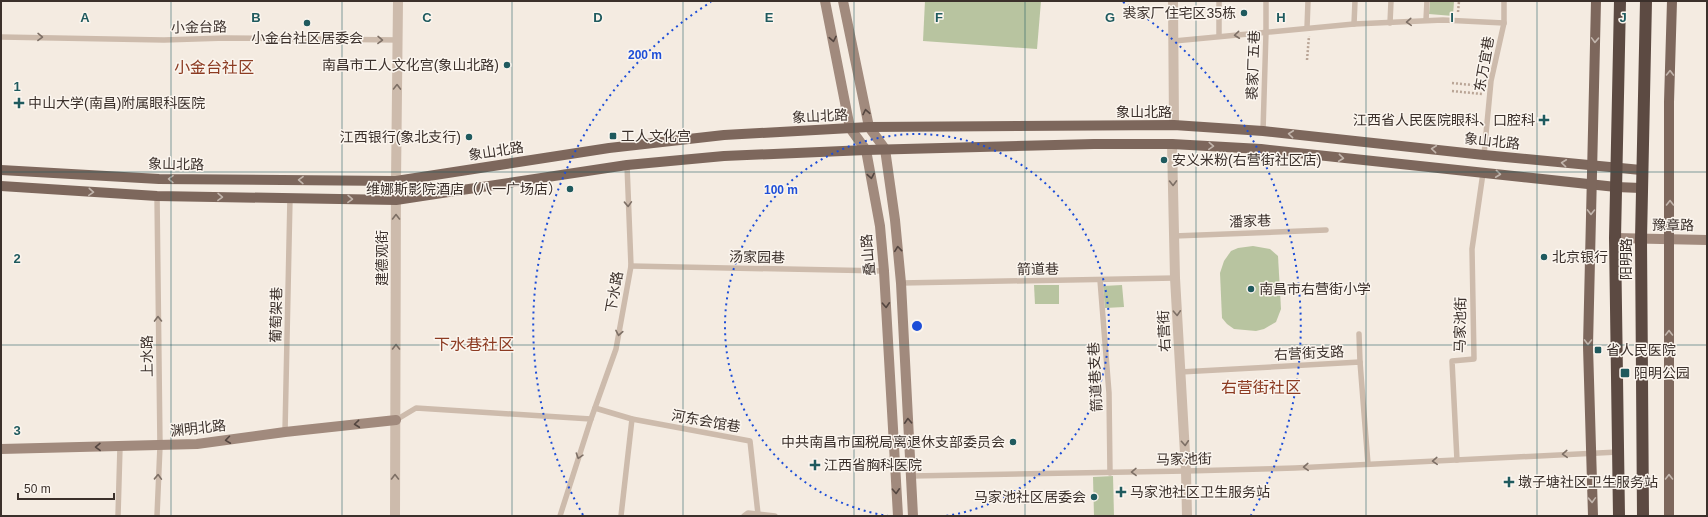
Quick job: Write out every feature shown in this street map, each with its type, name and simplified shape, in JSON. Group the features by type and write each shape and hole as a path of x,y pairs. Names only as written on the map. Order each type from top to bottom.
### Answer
{"highway":[{"name":"阳明路","path":"1619,516 1615,238 1620,1"},
{"name":"阳明路","path":"1643,516 1641,170 1646,1"}],"main road":[{"name":"叠山路","path":"825,1 850,128 866,150 880,226 884,271 898,516"},
{"path":"844,1 869,127 885,149 895,220 902,283 913,516"},
{"path":"1593,516 1588,346 1596,1"},
{"path":"1669,516 1670,102 1672,1"},
{"name":"象山北路","path":"1,170 159,178 396,181 609,148 724,135 869,127 1174,125 1262,130 1484,155 1641,170"},
{"path":"1,186 157,196 396,200 627,165 724,156 885,149 1094,144 1172,144 1260,149 1591,185 1641,188"},
{"name":"豫章路","path":"1615,238 1707,240"},
{"name":"渊明北路","path":"1,449 197,444 286,432 396,420"}],"street":[{"name":"建德观街","path":"395,516 398,1"},
{"path":"1173,1 1174,125"},
{"name":"右营街","path":"1172,144 1175,278 1186,471 1187,516"}],"lane":[{"path":"1219,1 1219,36"},
{"name":"裘家厂五巷","path":"1262,130 1266,1"},
{"path":"1308,1 1308,28"},
{"path":"1354,24 1355,1"},
{"path":"1390,22 1392,1"},
{"path":"1426,20 1427,1"},
{"name":"东万宜巷","path":"1484,155 1491,87 1504,23 1504,1"},
{"path":"1174,41 1354,24 1426,20 1504,23"},
{"name":"小金台路","path":"1,36 164,40 226,38 398,40"},
{"name":"下水路","path":"560,516 590,419 616,349 631,266 627,165"},
{"name":"马家池街","path":"1458,460 1452,361 1474,359 1472,249 1483,173"},
{"name":"上水路","path":"157,196 160,446 157,516"},
{"name":"葡萄架巷","path":"286,432 290,198"},
{"name":"潘家巷","path":"1174,236 1326,230"},
{"name":"汤家园巷","path":"631,266 884,271"},
{"name":"箭道巷","path":"902,283 1175,278"},
{"name":"箭道巷支巷","path":"1100,280 1109,393 1110,473"},
{"path":"1359,334 1360,362"},
{"name":"右营街支路","path":"1180,372 1360,362 1368,464"},
{"path":"396,420 416,408 590,419"},
{"name":"河东会馆巷","path":"595,408 632,419 750,441 758,514"},
{"path":"621,516 632,419"},
{"path":"118,516 120,447"},
{"name":"马家池街","path":"911,476 1186,471 1618,452"},
{"path":"744,516 748,512 775,516"}],"path":[{"path":"1306,60 1308,28"},
{"path":"1452,83 1491,87"},
{"path":"1452,91 1490,95"}],"green space":[{"path":"925,1 1041,1 1037,49 923,41"},
{"path":"1430,1 1454,1 1453,16 1429,14"},
{"path":"1253,246 1270,249 1278,256 1281,309 1276,322 1264,329 1256,331 1234,329 1222,318 1220,273 1224,261 1231,251 1238,248"},
{"path":"1034,285 1059,285 1059,304 1035,304"},
{"path":"1122,285 1124,307 1105,308 1103,286"},
{"path":"1113,476 1114,516 1094,516 1093,477"}],"place":[{"name":"裘家厂住宅区35栋","path":"1244,13"},
{"name":"小金台社区居委会","path":"307,23"},
{"name":"南昌市工人文化宫(象山北路)","path":"507,65"},
{"name":"中山大学(南昌)附属眼科医院","path":"19,103"},
{"name":"江西省人民医院眼科、口腔科","path":"1544,120"},
{"name":"工人文化宫","path":"613,136"},
{"name":"江西银行(象北支行)","path":"469,137"},
{"name":"安义米粉(右营街社区店)","path":"1164,160"},
{"name":"维娜斯影院酒店（八一广场店）","path":"570,189"},
{"name":"北京银行","path":"1544,257"},
{"name":"南昌市右营街小学","path":"1251,289"},
{"name":"省人民医院","path":"1598,350"},
{"name":"阳明公园","path":"1625,373"},
{"name":"中共南昌市国税局离退休支部委员会","path":"1013,442"},
{"name":"江西省胸科医院","path":"815,465"},
{"name":"墩子塘社区卫生服务站","path":"1509,482"},
{"name":"马家池社区卫生服务站","path":"1121,492"},
{"name":"马家池社区居委会","path":"1094,497"}],"district":[{"name":"小金台社区","path":"214,67"},
{"name":"下水巷社区","path":"474,344"},
{"name":"右营街社区","path":"1261,387"}]}
